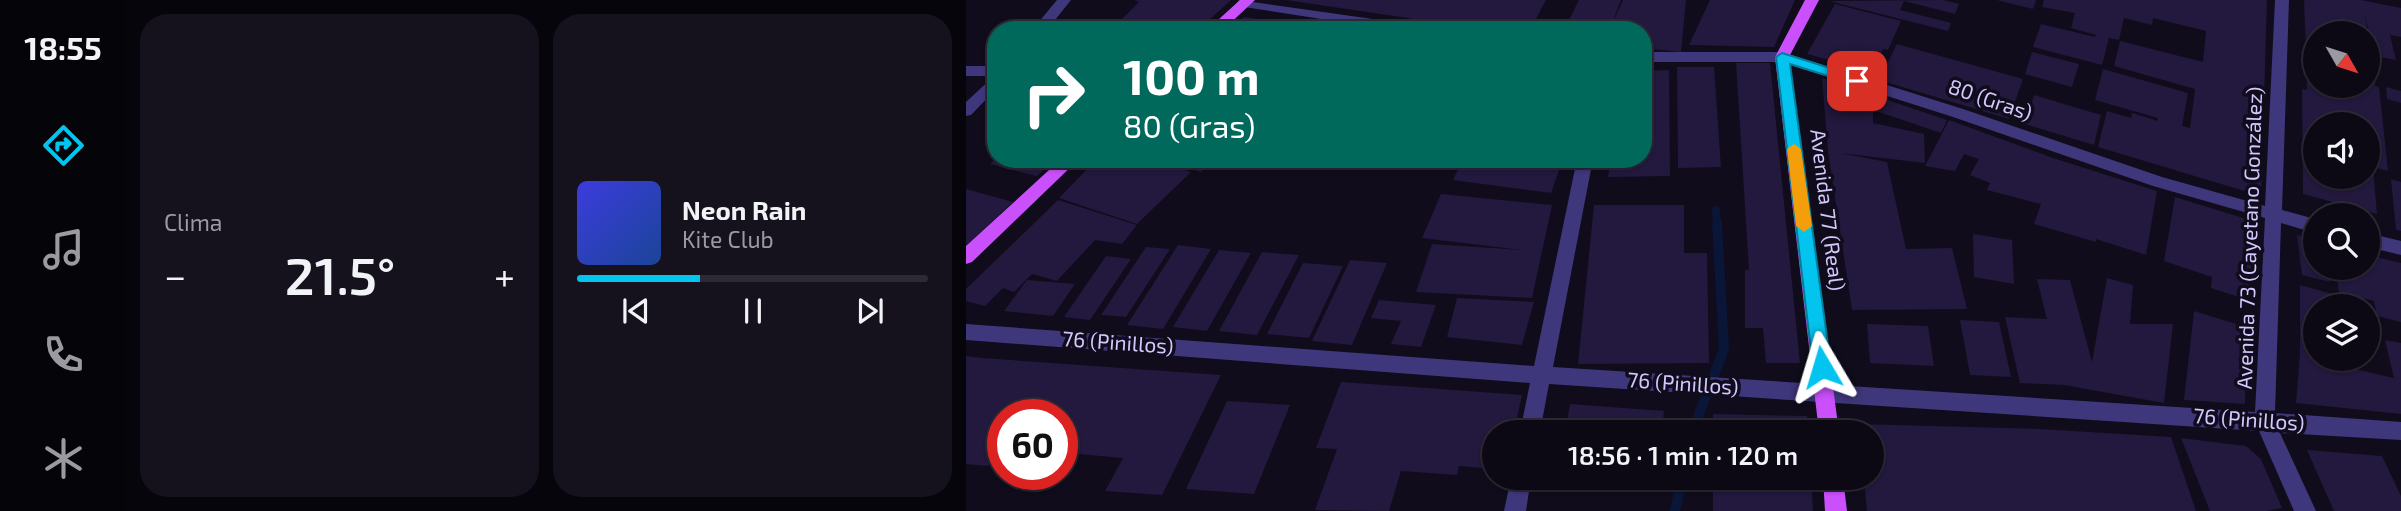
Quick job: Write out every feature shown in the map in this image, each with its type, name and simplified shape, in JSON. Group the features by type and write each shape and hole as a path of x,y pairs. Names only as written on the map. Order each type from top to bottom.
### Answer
{"main road":[{"path":"1782,57 1812,0"},
{"path":"1224,21 1246,1"},
{"name":"Avenida 77 (Real)","path":"1782,57 1828,420"},
{"path":"966,257 1061,168"},
{"path":"1834,490 1836,511"}],"street":[{"path":"1046,21 1064,0"},
{"name":"Avenida 73 (Cayetano González)","path":"2282,0 2265,421 2305,511"},
{"path":"1246,1 1367,21"},
{"name":"80 (Gras)","path":"1652,57 1782,57 1958,113 2159,182 2303,223"},
{"path":"966,71 987,71"},
{"path":"966,111 987,89"},
{"path":"1532,420 1583,168"},
{"path":"2380,243 2401,248"},
{"name":"76 (Pinillos)","path":"966,332 1541,375 2401,431"},
{"path":"1515,511 1519,490"}],"building":[{"path":"1135,0 1231,0 1208,21 1120,21 1139,2"},
{"path":"1286,0 1546,0 1535,21 1428,21"},
{"path":"1579,0 1621,0 1613,21 1568,21"},
{"path":"1623,0 1686,0 1681,52 1652,49 1652,21 1613,21"},
{"path":"1710,0 1795,0 1774,47 1689,45"},
{"path":"1943,0 1959,4 1955,14 1904,1 1900,10 1951,23 1948,31 1829,1"},
{"path":"1997,0 2036,0 2033,9"},
{"path":"2044,0 2267,0 2261,196 2098,147 2107,111 2131,118 2132,113 2158,121 2158,118 2095,100 2103,69 2188,93 2182,126 2190,128 2195,89 2114,66 2120,41 2203,62 2206,31 2153,18 2152,25 2124,18 2119,40 2109,38 2102,65 2033,47 2041,24 2095,37 2096,35 2071,28 2075,13 2042,7"},
{"path":"2304,0 2361,0 2401,8 2401,37 2390,35 2396,60 2380,57 2380,21 2366,21 2365,14 2366,21 2305,21"},
{"path":"1835,4 1901,21 1888,50 1883,49 1873,72 1807,54"},
{"path":"1244,17 1272,21 1239,21"},
{"path":"1897,44 2023,79 2009,119 1879,80"},
{"path":"2032,52 2079,64 2072,87 2025,74"},
{"path":"1736,63 1770,63 1800,363 1766,363 1763,328 1745,328 1745,270 1749,270"},
{"path":"1677,67 1714,67 1721,167 1678,168"},
{"path":"1669,70 1670,176 1608,177 1610,168 1652,168 1652,71"},
{"path":"1822,78 1947,120 1941,133 1873,110 1873,123 1924,134 1925,163 1840,153 1887,162 1906,249 1952,248 1967,309 1852,310 1828,151"},
{"path":"2386,87 2401,91 2401,103 2387,99"},
{"path":"2302,89 2303,98 2380,96 2388,171 2380,169 2380,112 2303,112 2303,189 2375,189 2376,203 2336,203 2303,194"},
{"path":"2034,95 2101,115 2094,145 2025,124"},
{"path":"1949,120 2053,158 2157,191 2146,255 2034,224 2041,204 1987,190 1990,183 1970,175 1979,159 1964,154 1955,171 1925,166"},
{"path":"1006,168 1045,168 1037,176"},
{"path":"1088,168 1178,168 1191,172 1137,224 1059,198"},
{"path":"1189,168 1205,168 1201,172"},
{"path":"1459,168 1560,168 1551,193 1453,180"},
{"path":"2391,179 2401,182 2401,231 2396,230"},
{"path":"966,189 1013,202 966,246"},
{"path":"1441,194 1552,205 1532,298 1416,292 1432,244 1522,250 1422,238"},
{"path":"2175,197 2256,222 2251,301 2211,288 2212,277 2164,261"},
{"path":"1058,200 1137,225 1122,244 1095,240 1057,281 1032,274 1014,292 1003,288 985,306 966,301 966,289"},
{"path":"1594,205 1684,205 1684,253 1707,253 1709,363 1578,364"},
{"path":"1973,234 2012,240 2014,284 1974,277"},
{"path":"2297,235 2303,237 2302,275"},
{"path":"1178,245 1211,249 1163,329 1127,325"},
{"path":"1146,247 1170,249 1126,317 1101,315"},
{"path":"1219,250 1251,253 1207,331 1173,327"},
{"path":"1262,252 1299,255 1257,335 1219,331"},
{"path":"1106,256 1131,259 1090,320 1064,317"},
{"path":"2380,258 2401,263 2401,322 2380,317 2380,294 2339,292 2337,280 2380,280"},
{"path":"1350,260 1387,263 1352,345 1312,341"},
{"path":"1303,263 1343,266 1309,338 1267,334"},
{"path":"2107,278 2133,285 2130,324 2173,324 2164,403 2064,385 2020,383 2005,317 2047,319 2037,279 2070,280 2092,362"},
{"path":"1027,280 1075,284 1053,316 1004,311"},
{"path":"2300,285 2332,294 2303,294 2303,371 2363,371 2394,378 2385,340 2401,343 2401,414 2296,403 2300,352"},
{"path":"1457,298 1534,302 1522,345 1447,337"},
{"path":"1379,300 1436,305 1421,347 1391,344 1401,321 1371,318"},
{"path":"2194,311 2246,327 2245,404 2184,400"},
{"path":"1960,320 1999,322 2011,377 1970,375"},
{"path":"1867,324 1928,326 1934,366 1870,363"},
{"path":"966,356 1221,375 1162,495 1105,491 1123,458 1078,454 1078,399 987,399 987,466 966,464"},
{"path":"1341,382 1522,395 1517,420 1482,420 1482,468 1459,466 1457,475 1401,471 1389,511 1315,510 1337,449 1316,448"},
{"path":"1227,401 1290,405 1254,494 1186,489"},
{"path":"1570,404 1664,411 1663,420 1567,420"},
{"path":"1713,414 1807,416 1807,420 1713,420"},
{"path":"1884,425 2040,429 2171,437 2196,511 1867,511 1865,490 1884,490"},
{"path":"2181,438 2246,446 2261,459 2282,508 2266,511 2210,511"},
{"path":"2307,450 2382,456 2401,496 2401,511 2334,511"},
{"path":"1713,490 1812,490 1813,511 1713,511"}],"waterway":[{"path":"1716,210 1717,225"},
{"path":"1697,420 1724,349 1717,223"},
{"path":"1675,511 1679,490"}],"slow traffic":[{"path":"1794,149 1804,226"}],"route":[{"path":"1822,367 1782,57 1857,81"}]}
